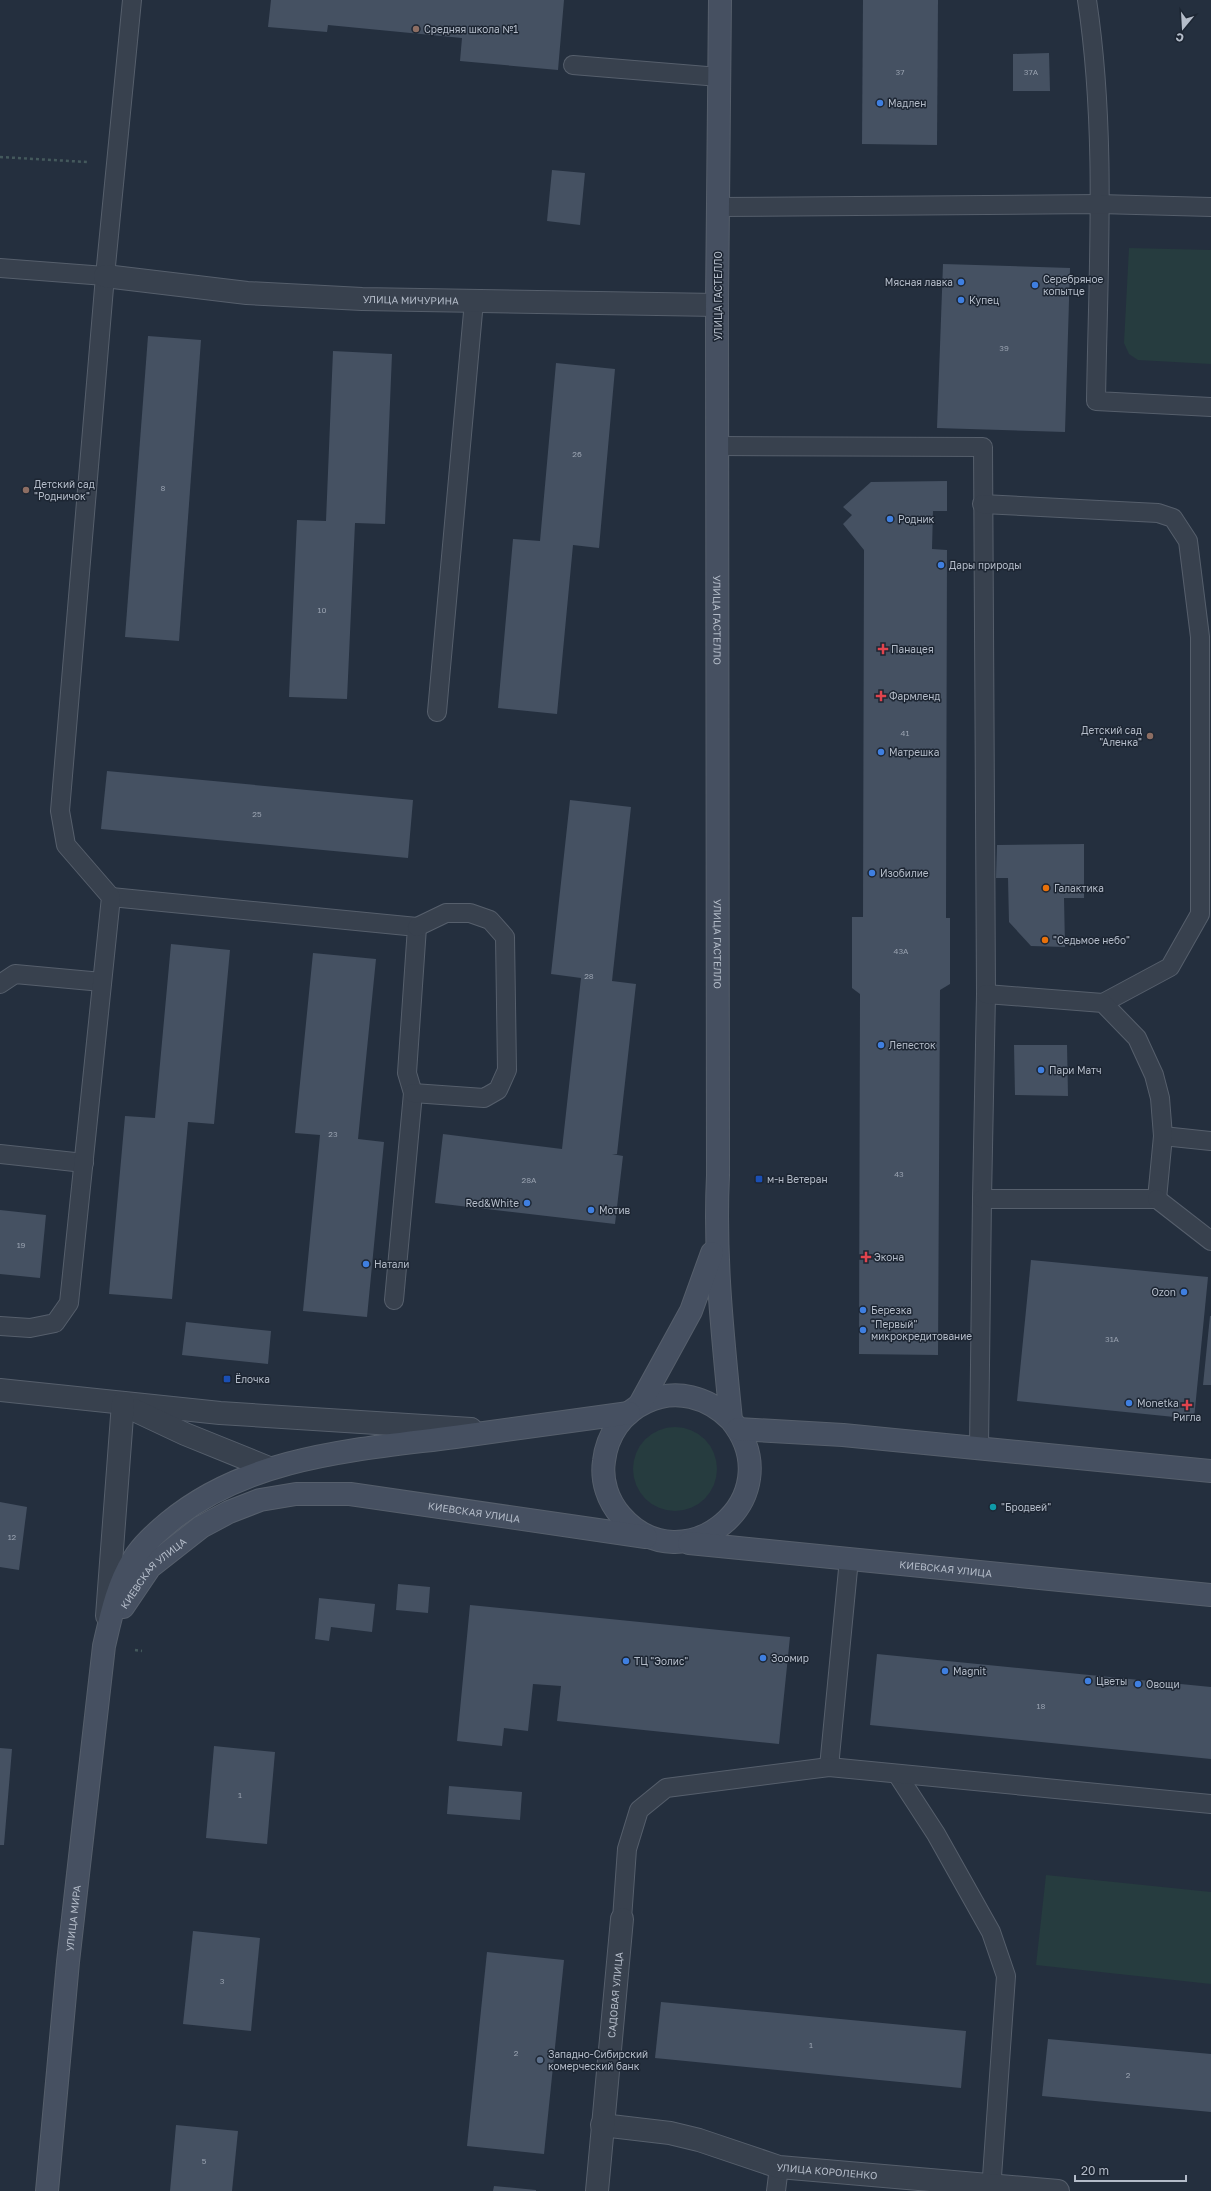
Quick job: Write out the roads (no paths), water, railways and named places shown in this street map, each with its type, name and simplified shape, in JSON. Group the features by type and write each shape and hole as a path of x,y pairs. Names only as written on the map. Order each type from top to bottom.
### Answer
{"main road":[{"name":"УЛИЦА ГАСТЕЛЛО","path":"716,1240 718,1175 717,304 720,0"},
{"path":"655,1538 633,1528 616,1510 610,1500 603,1478 604,1453 608,1442 620,1421 634,1409 691,1311 706,1273 716,1240"},
{"path":"680,1542 713,1532 723,1525 738,1507 748,1485 748,1451 735,1424 721,1322 716,1240"},
{"name":"КИЕВСКАЯ УЛИЦА","path":"104,1646 114,1602 122,1582 133,1559 152,1536 185,1509 223,1487 269,1468 327,1454 496,1431 634,1409 661,1397 683,1395 714,1406 735,1424"},
{"path":"735,1424 1211,1471"},
{"path":"269,1468 350,1494"},
{"name":"КИЕВСКАЯ УЛИЦА","path":"104,1646 119,1613 133,1590 150,1567 201,1527 229,1512 260,1500 296,1494 350,1494 680,1542 1211,1595"},
{"name":"УЛИЦА МИРА","path":"47,2191 68,1962 104,1646"}],"street":[{"name":"УЛИЦА МИЧУРИНА","path":"105,276 247,293 362,299 717,304"},
{"name":"КИЕВСКАЯ УЛИЦА","path":"0,1390 220,1413 496,1431"},
{"path":"104,1646 123,1404 185,1434 269,1468"},
{"name":"САДОВАЯ УЛИЦА","path":"597,2191 622,1919"},
{"name":"УЛИЦА КОРОЛЕНКО","path":"602,2125 670,2134 699,2140 779,2167 991,2188 1058,2191"}],"lane":[{"path":"132,0 105,276 60,811 66,845 111,897 417,927 446,913 470,913 490,920 505,937 507,1070 498,1090 484,1098 414,1094"},
{"path":"1087,0 1096,66 1099,204 1096,401 1211,407"},
{"path":"573,65 719,77"},
{"path":"718,207 1099,204 1211,207"},
{"path":"0,268 105,276"},
{"path":"437,712 474,301"},
{"path":"717,446 982,447 986,994 979,1448"},
{"path":"982,504 1150,513 1173,518 1188,541 1205,637 1205,915 1170,967 1103,1003 986,994"},
{"path":"0,1326 30,1328 55,1323 69,1303 111,897"},
{"path":"394,1300 414,1094 407,1073 417,927"},
{"path":"0,984 15,974 102,982"},
{"path":"1103,1003 1137,1038 1151,1069 1160,1098 1163,1136 1157,1199"},
{"path":"1163,1136 1211,1141"},
{"path":"0,1154 84,1163"},
{"path":"982,1199 1157,1199 1211,1241"},
{"path":"829,1767 849,1559"},
{"path":"622,1919 627,1849 639,1810 666,1788 829,1767 1211,1804"},
{"path":"897,1774 936,1834 991,1932 1006,1976 991,2188"},
{"path":"776,2191 779,2167"}],"place":[{"name":"Средняя школа №1","path":"416,29"},
{"name":"Мадлен","path":"880,103"},
{"name":"Мясная лавка","path":"961,282"},
{"name":"Серебряное копытце","path":"1035,285"},
{"name":"Купец","path":"961,300"},
{"name":"Детский сад \"Родничок\"","path":"26,490"},
{"name":"Родник","path":"890,519"},
{"name":"Дары природы","path":"941,565"},
{"name":"Панацея","path":"883,649"},
{"name":"Фармленд","path":"881,696"},
{"name":"Детский сад \"Аленка\"","path":"1150,736"},
{"name":"Матрешка","path":"881,752"},
{"name":"Изобилие","path":"872,873"},
{"name":"Галактика","path":"1046,888"},
{"name":"\"Седьмое небо\"","path":"1045,940"},
{"name":"Лепесток","path":"881,1045"},
{"name":"Пари Матч","path":"1041,1070"},
{"name":"м-н Ветеран","path":"759,1179"},
{"name":"Red&White","path":"527,1203"},
{"name":"Мотив","path":"591,1210"},
{"name":"Экона","path":"866,1257"},
{"name":"Натали","path":"366,1264"},
{"name":"Ozon","path":"1184,1292"},
{"name":"Березка","path":"863,1310"},
{"name":"\"Первый\" микрокредитование","path":"863,1330"},
{"name":"Ёлочка","path":"227,1379"},
{"name":"Monetka","path":"1129,1403"},
{"name":"Ригла","path":"1187,1405"},
{"name":"\"Бродвей\"","path":"993,1507"},
{"name":"Зоомир","path":"763,1658"},
{"name":"ТЦ \"Эолис\"","path":"626,1661"},
{"name":"Magnit","path":"945,1671"},
{"name":"Цветы","path":"1088,1681"},
{"name":"Овощи","path":"1138,1684"},
{"name":"Западно-Сибирский комерческий банк","path":"540,2060"}]}
